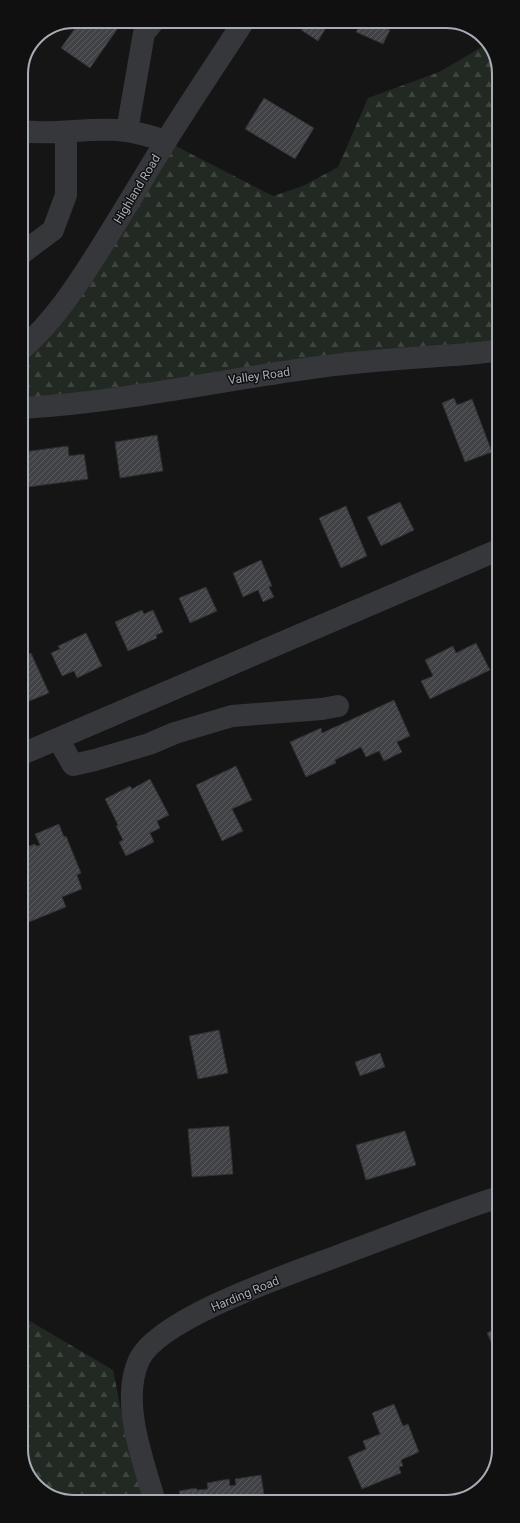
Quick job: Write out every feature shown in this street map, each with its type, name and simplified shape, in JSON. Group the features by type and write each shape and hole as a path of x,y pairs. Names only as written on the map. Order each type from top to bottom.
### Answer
{"street":[{"path":"127,131 144,33 148,28"},
{"name":"Highland Road","path":"28,343 43,329 81,278 132,198 166,140 239,28"},
{"path":"28,132 104,130 127,131 166,140"},
{"path":"28,249 53,230 66,195 66,132"},
{"name":"Valley Road","path":"28,408 49,407 138,395 261,375 350,363 492,351"},
{"path":"28,752 492,553"},
{"path":"58,739 73,765 149,744 175,733 232,716 314,710 338,706"},
{"name":"Harding Road","path":"152,1495 137,1439 133,1412 132,1379 140,1359 158,1338 188,1319 240,1294 441,1217 492,1200"}],"green space":[{"path":"482,47 487,54 492,68 492,351 28,407 28,340 166,141 273,196 303,186 338,167 368,98 439,72"},
{"path":"28,1320 113,1370 122,1415 142,1495 71,1495 59,1493 42,1481 36,1474 28,1455"}],"building":[{"path":"75,28 118,28 90,68 61,48"},
{"path":"302,28 326,28 318,41 301,30"},
{"path":"358,28 386,28 390,30 383,44 356,32"},
{"path":"264,98 314,128 295,159 245,129"},
{"path":"454,398 457,405 472,399 492,452 465,462 442,403"},
{"path":"157,435 163,471 120,478 115,442"},
{"path":"68,446 69,456 84,454 88,479 28,487 28,451"},
{"path":"400,502 414,530 381,546 367,517"},
{"path":"346,506 367,556 341,568 319,518"},
{"path":"261,560 272,586 269,587 274,597 263,602 258,590 243,597 233,573"},
{"path":"206,587 217,611 190,623 179,598"},
{"path":"142,610 144,614 153,610 163,632 156,635 157,638 128,651 115,622"},
{"path":"86,633 102,666 77,678 74,671 62,676 51,653 60,649 58,646"},
{"path":"476,643 490,670 430,699 421,681 433,676 425,660 453,646 456,653"},
{"path":"31,653 49,693 28,702 28,655"},
{"path":"394,700 410,736 397,742 402,752 384,761 379,751 366,757 361,747 335,760 336,763 306,777 290,742 321,728 322,733"},
{"path":"236,766 252,800 232,809 243,831 222,841 196,785"},
{"path":"150,779 169,815 157,821 160,828 150,833 154,842 126,856 119,842 123,840 116,826 118,825 105,799 130,786 132,789"},
{"path":"59,824 64,837 66,836 81,873 77,875 82,889 62,897 66,907 29,922 28,847 35,844 36,846 40,845 35,834"},
{"path":"219,1030 228,1073 198,1079 189,1036"},
{"path":"380,1053 385,1067 360,1076 355,1062"},
{"path":"229,1126 233,1174 192,1177 188,1129"},
{"path":"405,1131 416,1165 366,1180 356,1145"},
{"path":"492,1330 492,1343 487,1333"},
{"path":"394,1404 403,1426 408,1424 419,1452 401,1460 403,1466 399,1467 401,1473 362,1489 348,1457 366,1449 363,1441 380,1434 372,1413"},
{"path":"261,1475 264,1495 180,1495 179,1491 196,1488 197,1490 208,1489 207,1483 229,1479 230,1486 236,1485 235,1479"}]}
